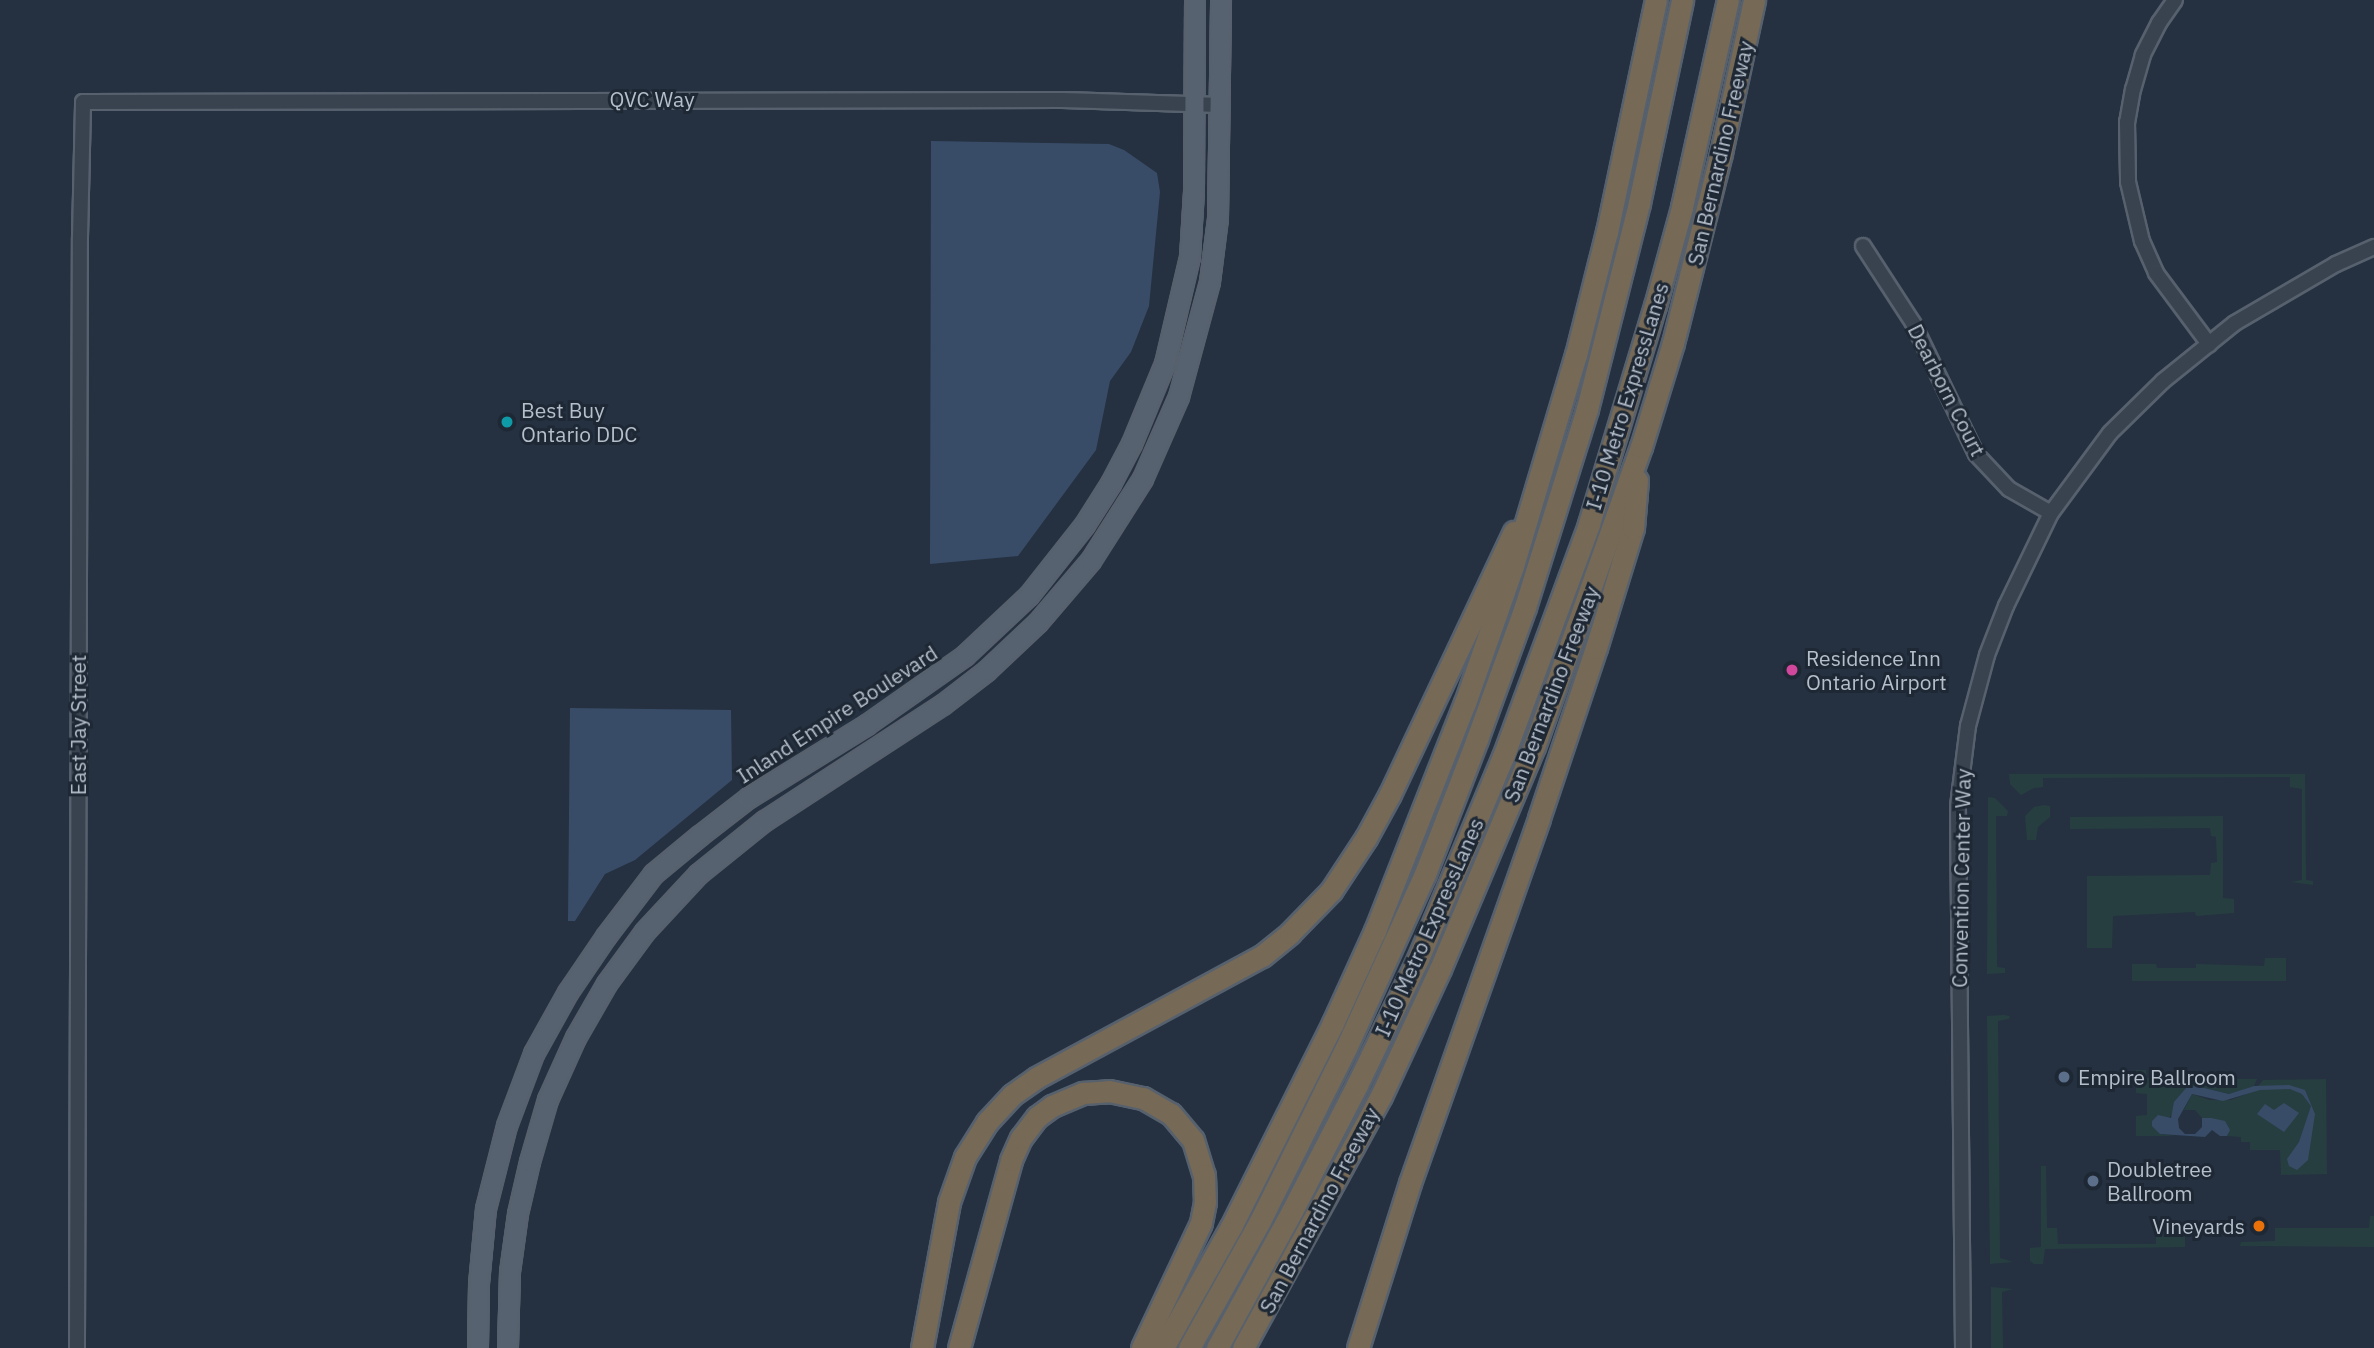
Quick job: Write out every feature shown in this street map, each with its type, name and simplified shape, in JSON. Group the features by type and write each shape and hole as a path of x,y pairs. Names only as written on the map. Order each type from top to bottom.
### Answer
{"highway":[{"path":"1163,1348 1231,1227 1375,931 1469,691 1540,480 1607,232 1656,0"},
{"name":"I-10 Metro ExpressLanes","path":"1189,1348 1260,1221 1346,1048 1425,874 1482,726 1525,607 1587,409 1639,203 1682,0"},
{"name":"I-10 Metro ExpressLanes","path":"1217,1348 1292,1212 1418,959 1503,757 1588,524 1655,306 1682,207 1728,0"},
{"name":"San Bernardino Freeway","path":"1243,1348 1381,1096 1440,969 1534,747 1641,447 1694,265 1754,0"},
{"path":"1358,1348 1409,1183 1539,818 1633,528 1641,447"},
{"path":"922,1348 949,1202 965,1157 987,1122 1012,1096 1036,1078 1262,956 1290,933 1331,891 1361,847 1390,794 1483,592 1540,480"},
{"path":"959,1348 1011,1160 1021,1138 1032,1122 1052,1105 1083,1093 1109,1091 1143,1098 1171,1114 1193,1140 1204,1175 1205,1194 1201,1223 1142,1348"},
{"path":"1367,1348 1371,1303"}],"main road":[{"name":"Inland Empire Boulevard","path":"478,1348 479,1284 486,1209 507,1126 534,1054 568,993 606,937 654,874 700,836 749,798 907,698 974,649 1029,596 1085,525 1111,484 1132,444 1165,364 1191,243 1195,0"},
{"path":"508,1348 510,1272 518,1214 530,1162 553,1090 576,1038 607,984 645,932 699,874 765,821 943,705 987,671 1038,623 1091,561 1143,479 1180,397 1210,282 1218,219 1221,0"}],"street":[{"path":"2175,0 2159,23 2143,55 2133,89 2127,121 2128,182 2142,241 2156,273 2210,344"},
{"name":"QVC Way","path":"83,102 1062,100 1220,105"},
{"name":"East Jay Street","path":"77,1348 80,250 83,102"},
{"name":"Dearborn Court","path":"1863,246 1913,323 1976,454 2009,489 2051,513"},
{"name":"Convention Center Way","path":"1963,1348 1957,852 1961,768 1968,726 1987,655 2011,594 2051,513 2110,433 2163,381 2235,323 2284,292 2374,247"}],"green space":[{"path":"2009,774 2305,774 2306,880 2313,881 2313,885 2291,882 2302,880 2302,789 2290,787 2290,777 2043,778 2043,787 2034,788 2021,795 2010,784"},
{"path":"1988,797 1995,798 2008,811 2007,816 1996,816 1997,967 2005,968 2005,973 1987,974"},
{"path":"2050,806 2050,817 2038,827 2036,840 2027,840 2025,816 2034,807"},
{"path":"2223,816 2223,898 2234,899 2234,913 2113,916 2112,948 2087,948 2087,876 2210,875 2211,863 2217,862 2216,837 2211,836 2210,828 2070,829 2070,817"},
{"path":"2265,958 2286,958 2286,981 2132,981 2132,964 2156,964 2157,968 2196,968 2196,964 2264,966"},
{"path":"1987,1016 2010,1016 2009,1019 1998,1021 2000,1258 2013,1262 1990,1264"},
{"path":"2136,1070 2146,1070 2147,1078 2257,1079 2254,1086 2230,1094 2196,1086 2168,1119 2160,1134 2176,1136 2136,1136 2136,1116 2147,1115 2147,1094 2136,1093"},
{"path":"2326,1079 2327,1174 2281,1175 2280,1150 2250,1150 2250,1142 2241,1142 2241,1137 2227,1136 2229,1133 2211,1118 2202,1118 2195,1110 2184,1110 2192,1094 2209,1100 2231,1100 2254,1091 2263,1080"},
{"path":"2041,1166 2046,1166 2047,1228 2057,1228 2058,1244 2156,1244 2156,1231 2185,1231 2185,1247 2045,1249 2043,1264 2034,1264 2030,1261 2030,1248 2041,1247"},
{"path":"2370,1216 2374,1216 2374,1247 2240,1246 2241,1242 2275,1241 2275,1228 2369,1228"},
{"path":"1991,1287 2013,1289 2002,1292 2003,1348 1991,1348"}],"water":[{"path":"931,141 1109,144 1124,150 1157,173 1160,192 1149,306 1131,352 1110,381 1096,450 1018,556 930,564"},
{"path":"570,708 731,710 732,780 635,860 605,874 575,921 568,921"},
{"path":"2289,1085 2305,1090 2315,1114 2308,1160 2297,1170 2289,1166 2287,1159 2299,1142 2311,1106 2302,1094 2290,1089 2260,1090 2223,1101 2192,1094 2178,1119 2179,1128 2185,1134 2195,1134 2202,1127 2202,1118 2211,1118 2225,1121 2230,1130 2227,1136 2220,1136 2212,1130 2205,1137 2160,1134 2152,1126 2152,1121 2158,1115 2171,1118 2174,1102 2187,1087 2196,1086 2229,1094 2254,1086"},
{"path":"2284,1103 2299,1113 2284,1132 2257,1114 2265,1104 2274,1110"}],"place":[{"name":"Best Buy Ontario DDC","path":"507,422"},
{"name":"Residence Inn Ontario Airport","path":"1792,670"},
{"name":"Empire Ballroom","path":"2064,1077"},
{"name":"Doubletree Ballroom","path":"2093,1181"},
{"name":"Vineyards","path":"2259,1226"}]}
